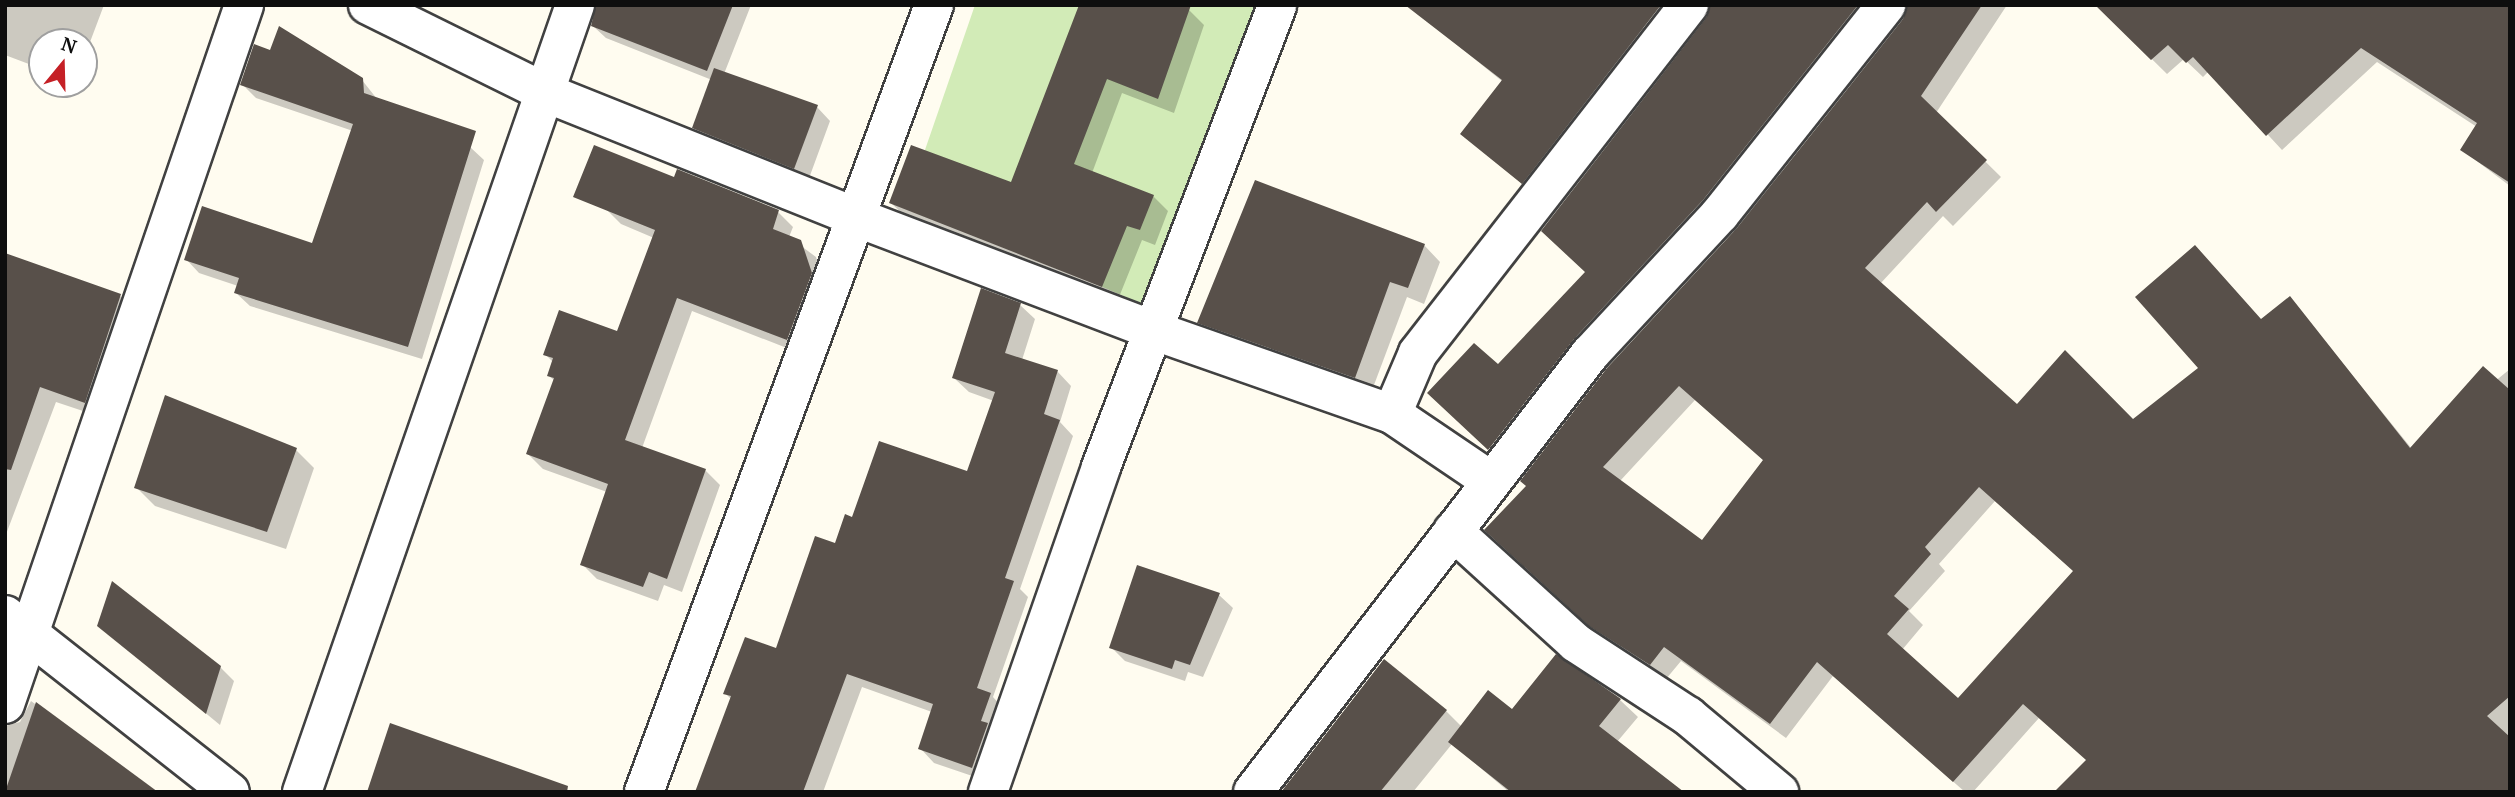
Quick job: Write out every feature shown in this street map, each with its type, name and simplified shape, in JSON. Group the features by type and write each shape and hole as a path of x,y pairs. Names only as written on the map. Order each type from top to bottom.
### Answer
{"street":[{"path":"5,704 18,624 244,5"},
{"path":"368,5 546,93 858,218 1156,331 1392,414 1491,481"},
{"path":"302,792 575,5"},
{"path":"644,792 858,218 934,5"},
{"path":"988,792 1101,467 1156,331 1278,5"},
{"path":"1392,414 1418,353 1689,5"},
{"path":"1253,792 1590,354 1720,214 1886,5"},
{"path":"1453,531 1576,643 1688,716 1779,792"},
{"path":"18,624 230,792"}],"green space":[{"path":"975,5 1258,5 1144,305 907,202"}],"building":[{"path":"596,5 733,5 707,71 591,26"},
{"path":"1079,5 1191,5 1158,99 1107,79 1074,164 1154,195 1140,230 1127,226 1102,287 889,203 911,145 1011,182"},
{"path":"1405,5 1661,5 1522,184 1460,134 1502,80"},
{"path":"1710,5 1858,5 1703,200 1574,339 1488,450 1427,393 1474,343 1498,364 1585,272 1541,231 1706,18"},
{"path":"1907,5 1982,5 1921,96 1987,160 1936,212 1927,202 1865,268 2017,404 2065,350 2133,419 2198,368 2135,297 2195,245 2261,319 2290,296 2410,448 2483,366 2510,390 2510,696 2487,716 2510,737 2510,792 2054,792 2086,760 2023,704 1953,782 1817,662 1770,724 1664,647 1650,665 1589,626 1484,530 1526,486 1520,481 1607,368 1737,228 1903,19","holes":["1679,386 1763,460 1702,540 1603,467","1979,487 2073,571 1958,698 1887,634 1909,609 1894,596 1931,554 1925,547"]},
{"path":"2095,5 2510,5 2510,183 2460,150 2477,123 2361,48 2266,136 2193,57 2186,63 2168,45 2151,60"},
{"path":"279,26 363,78 364,93 476,131 408,347 234,293 239,278 184,260 202,206 312,243 353,124 240,85 254,44 270,50"},
{"path":"714,68 818,105 794,169 692,128"},
{"path":"594,145 674,177 677,169 779,210 773,229 801,240 812,273 787,340 677,298 625,440 706,469 667,579 649,572 643,587 580,565 608,484 526,454 554,378 547,376 553,358 543,355 559,310 617,331 655,230 573,197"},
{"path":"1255,180 1425,244 1408,288 1390,282 1355,378 1197,323"},
{"path":"5,253 121,294 85,403 40,387 11,470 5,469"},
{"path":"981,288 1021,303 1005,353 1058,370 1044,414 1060,420 1005,578 1014,581 977,688 991,693 981,721 988,723 972,768 918,749 933,704 847,674 803,792 695,792 731,696 723,694 745,637 776,648 815,536 835,543 845,514 852,517 879,441 967,471 995,392 952,378"},
{"path":"165,395 297,448 267,532 134,488"},
{"path":"1137,565 1220,593 1190,665 1175,660 1172,669 1109,648"},
{"path":"112,581 221,666 206,714 97,626"},
{"path":"1556,654 1621,699 1599,726 1684,792 1511,792 1448,742 1488,690 1512,709"},
{"path":"1384,659 1447,710 1380,792 1281,792"},
{"path":"36,702 158,792 5,792"},
{"path":"390,723 568,786 567,792 367,792"}]}
